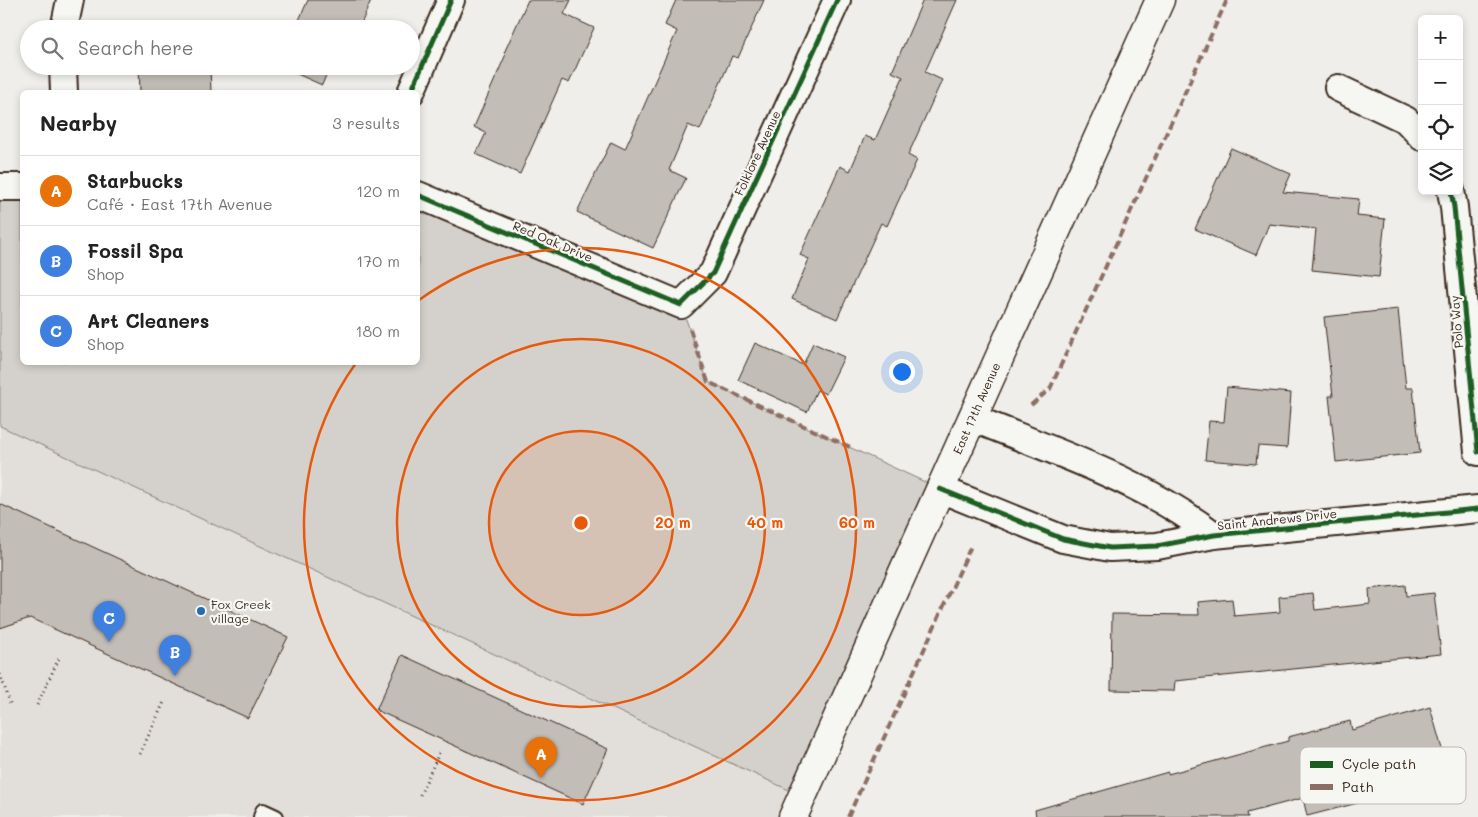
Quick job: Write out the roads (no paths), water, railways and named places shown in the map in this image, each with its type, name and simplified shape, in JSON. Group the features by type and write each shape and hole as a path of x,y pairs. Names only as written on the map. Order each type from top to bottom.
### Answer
{"main road":[{"name":"East 17th Avenue","path":"793,817 1160,0"}],"street":[{"path":"66,20 70,0"},
{"path":"420,71 450,0"},
{"name":"Folklore Avenue","path":"681,305 713,273 837,0"},
{"path":"63,75 64,90"},
{"path":"412,90 418,75"},
{"path":"1338,88 1406,120 1418,133"},
{"path":"0,187 20,187"},
{"name":"Polo Way","path":"1452,195 1478,452"},
{"name":"Red Oak Drive","path":"420,196 681,305"},
{"path":"972,418 1098,468 1173,506 1214,535"},
{"name":"Saint Andrews Drive","path":"940,490 1063,539 1110,548 1157,546 1214,535 1478,509"}],"lane":[{"path":"261,817 264,811 276,817"}],"place":[{"name":"Fox Creek village","path":"201,611"},
{"name":"Art Cleaners","path":"109,642"},
{"name":"Fossil Spa","path":"175,676"},
{"name":"Starbucks","path":"541,778"}]}
